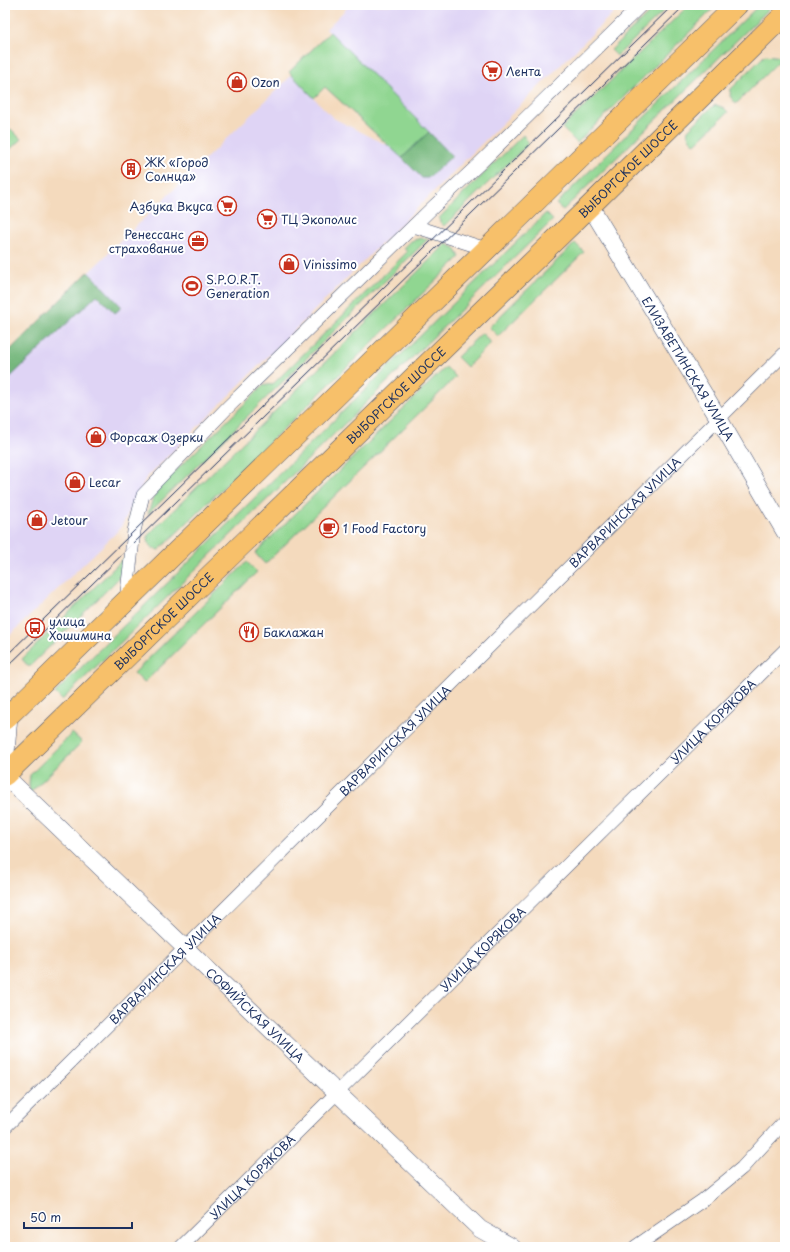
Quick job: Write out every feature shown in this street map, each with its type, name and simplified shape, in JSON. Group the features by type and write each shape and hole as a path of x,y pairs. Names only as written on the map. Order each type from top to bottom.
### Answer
{"main road":[{"path":"6,715 737,5"},
{"name":"ВЫБОРГСКОЕ ШОССЕ","path":"5,776 785,14"}],"street":[{"path":"126,600 132,545 143,495 227,408 414,226 478,166 641,5"},
{"name":"ЕЛИЗАВЕТИНСКАЯ УЛИЦА","path":"590,206 719,419 785,532"},
{"path":"414,226 486,249"},
{"name":"ВАРВАРИНСКАЯ УЛИЦА","path":"5,1127 785,353"},
{"name":"УЛИЦА КОРЯКОВА","path":"181,1247 785,650"},
{"path":"5,766 6,715"},
{"name":"СОФИЙСКАЯ УЛИЦА","path":"5,776 480,1229 512,1247"},
{"path":"635,1247 703,1200 742,1168 785,1121"}],"shaded area":[{"path":"350,5 621,5 146,478 120,529 9,636 5,632 5,355 292,75 333,118 389,146 402,158 428,132 326,29"}],"green space":[{"path":"657,5 670,5 617,56 611,50"},
{"path":"689,5 717,5 577,143 562,128"},
{"path":"759,5 773,5 563,210 556,204"},
{"path":"330,32 429,132 402,158 325,87 314,98 289,72"},
{"path":"765,55 783,57 736,104 730,96 731,89"},
{"path":"716,105 724,108 728,112 695,144 688,136 688,130"},
{"path":"11,129 21,139 5,154 5,134"},
{"path":"429,132 452,156 428,178 422,178 402,158"},
{"path":"523,135 529,143 444,226 440,222 439,218"},
{"path":"546,213 553,220 62,700 55,693"},
{"path":"421,238 428,239 148,514 153,498 159,487 265,384 272,385 407,252 404,248 411,241"},
{"path":"575,243 584,252 498,336 489,327"},
{"path":"446,244 455,248 460,257 159,550 151,547 148,535"},
{"path":"88,272 122,307 115,313 97,295 5,382 5,355"},
{"path":"482,333 491,343 467,367 457,357"},
{"path":"446,367 456,377 265,564 255,553"},
{"path":"127,555 120,576 115,582 29,667 22,659"},
{"path":"247,562 257,572 144,683 134,673"},
{"path":"72,733 82,742 30,793 30,775"}],"tram line":[{"path":"5,657 673,5"},
{"path":"5,669 685,5"}],"place":[{"name":"Лента","path":"492,71"},
{"name":"Ozon","path":"237,82"},
{"name":"ЖК «Город Солнца»","path":"131,169"},
{"name":"Азбука Вкуса","path":"227,206"},
{"name":"ТЦ Экополис","path":"267,219"},
{"name":"Ренессанс страхование","path":"198,241"},
{"name":"Vinissimo","path":"289,264"},
{"name":"S.P.O.R.T. Generation","path":"192,286"},
{"name":"Форсаж Озерки","path":"96,437"},
{"name":"Lecar","path":"75,482"},
{"name":"Jetour","path":"37,520"},
{"name":"1 Food Factory","path":"329,528"},
{"name":"улица Хошимина","path":"35,628"},
{"name":"Баклажан","path":"249,632"}]}
